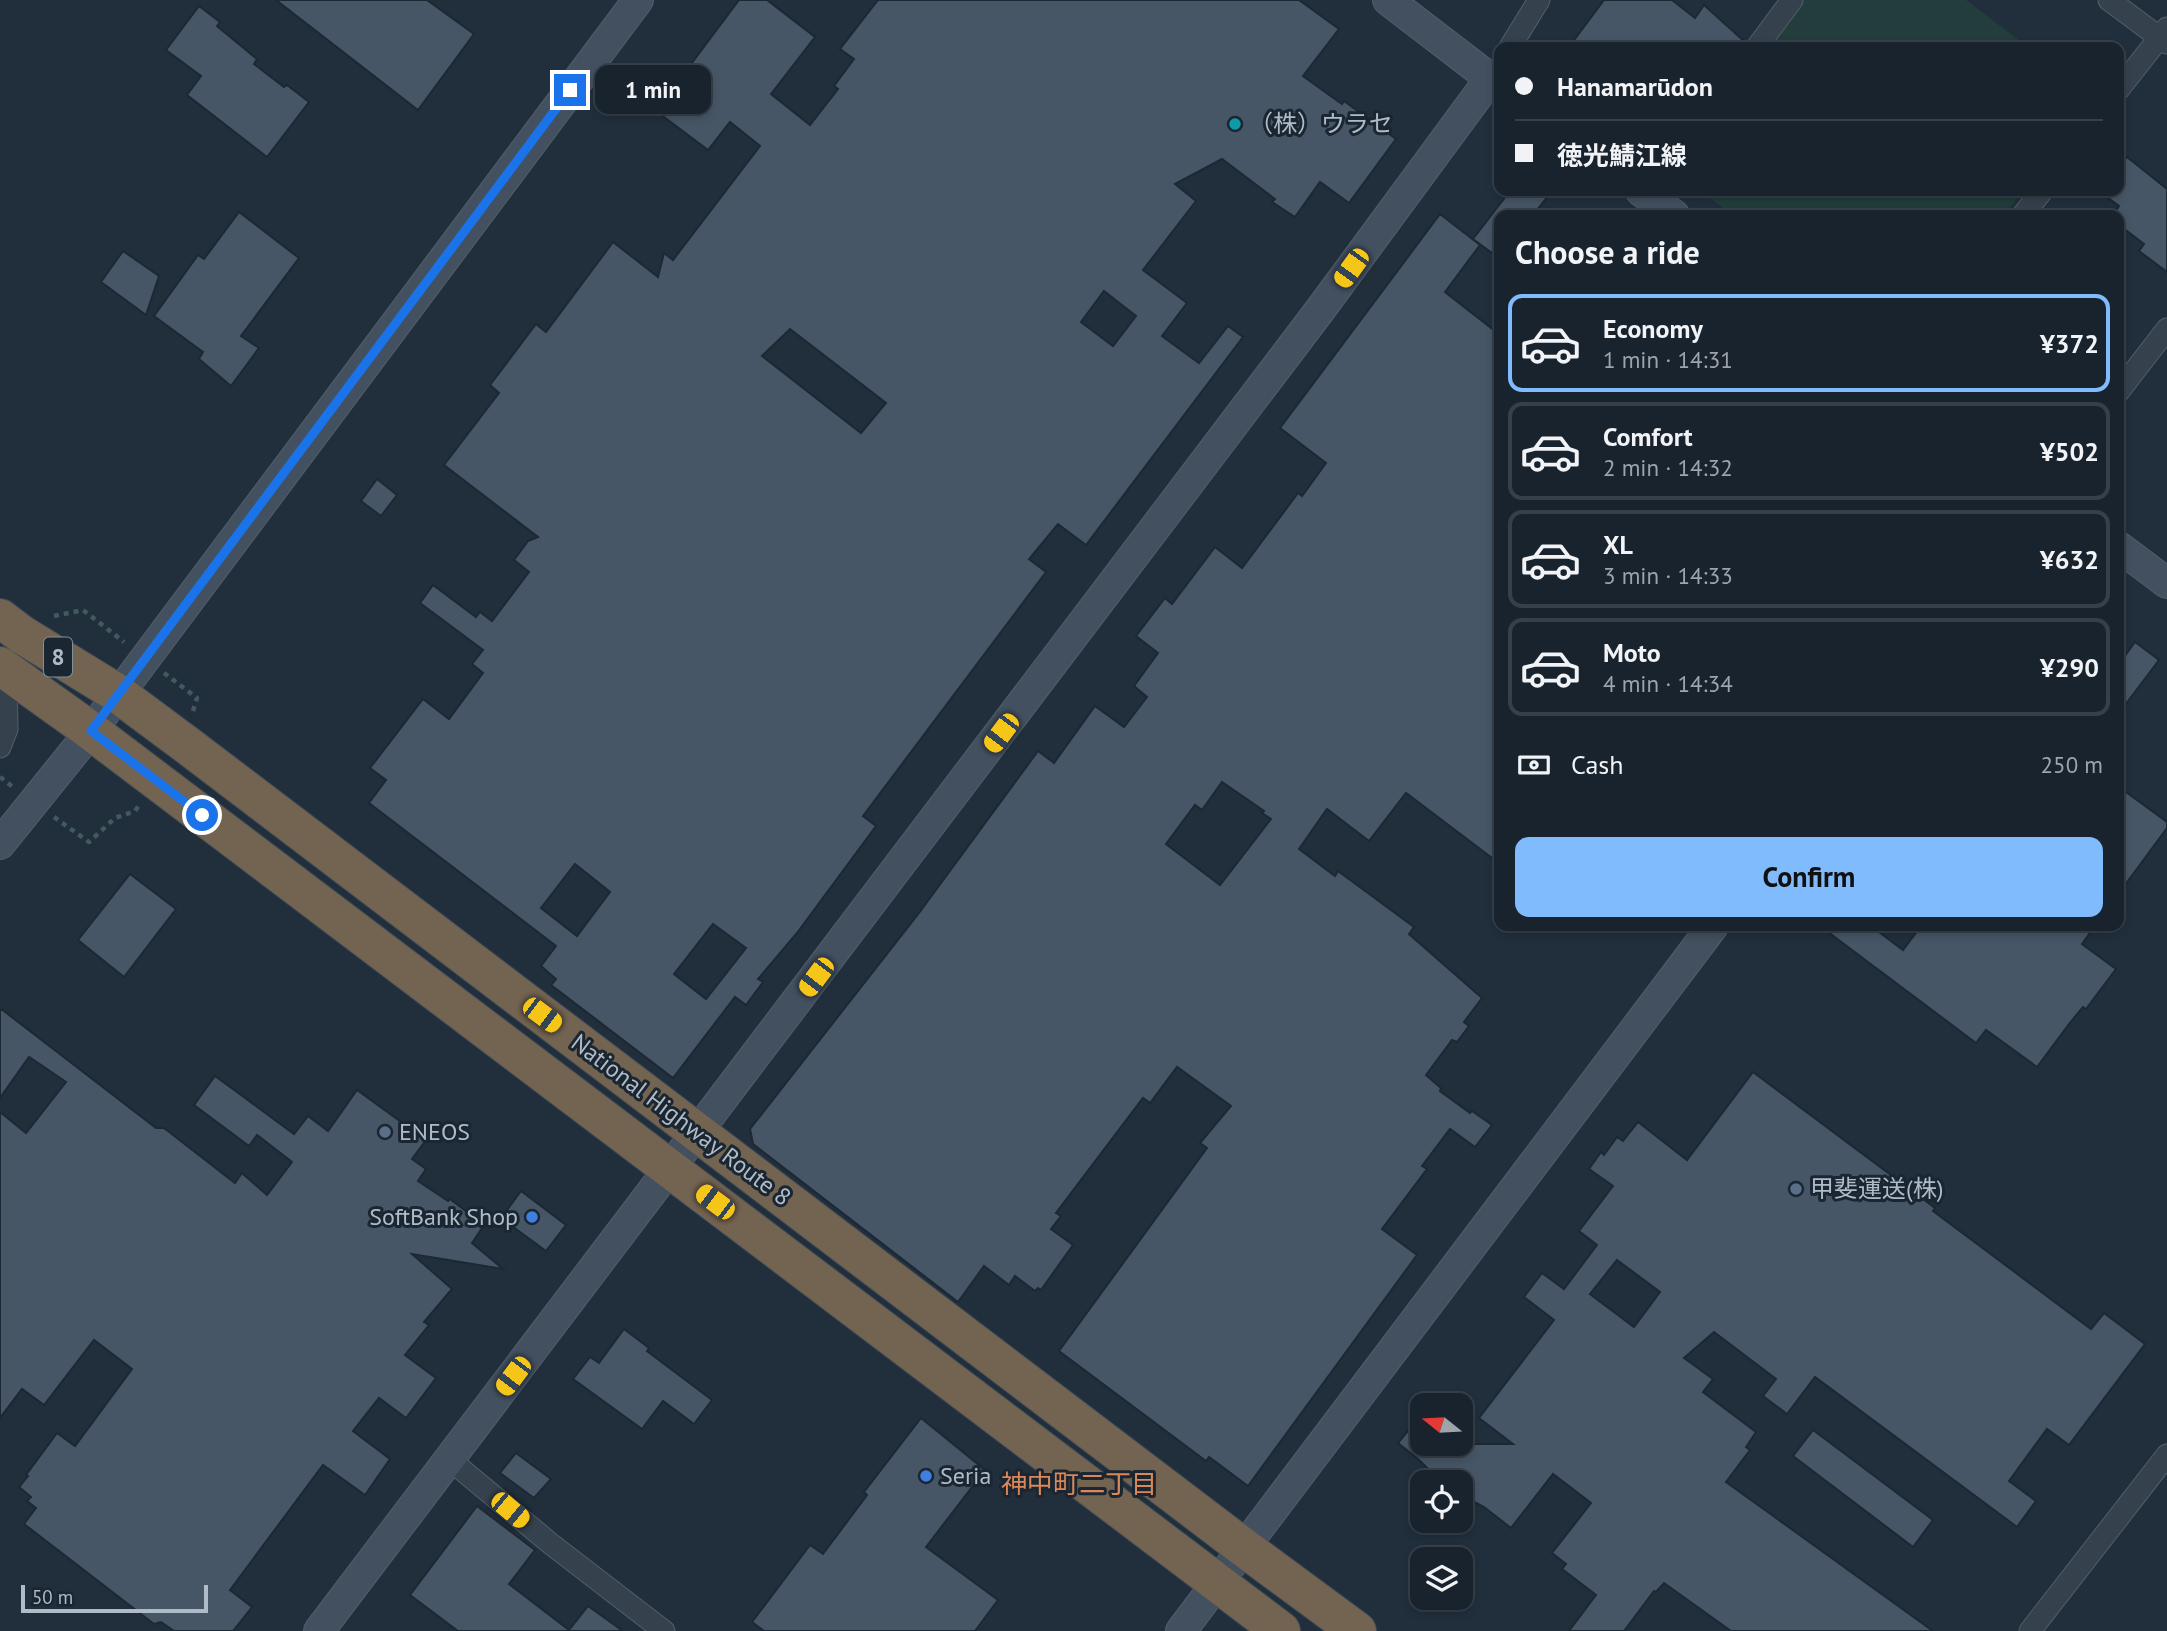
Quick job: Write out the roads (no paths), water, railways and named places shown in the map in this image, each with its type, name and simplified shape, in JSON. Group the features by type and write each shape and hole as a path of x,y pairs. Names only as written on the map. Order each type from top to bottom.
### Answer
{"highway":[{"name":"National Highway Route 8","path":"0,618 117,693 1357,1631"},
{"name":"National Highway Route 8","path":"3,668 91,731 1281,1631"}],"street":[{"path":"0,844 91,731 638,0"},
{"path":"1388,0 1494,74"},
{"path":"1513,42 1539,0"},
{"path":"1760,42 1792,0"},
{"path":"2109,0 2164,36 2124,83"},
{"path":"319,1631 1494,80"},
{"path":"1648,196 1667,210"},
{"path":"2027,210 2038,196"},
{"path":"2124,385 2167,329"},
{"path":"2124,551 2167,583"},
{"path":"3,668 3,734"},
{"path":"1181,1631 1709,931"},
{"path":"2030,1631 2167,1455"},
{"path":"449,1459 551,1544 664,1631"}],"place":[{"name":"（株）ウラセ","path":"1235,124"},
{"name":"ENEOS","path":"385,1132"},
{"name":"甲斐運送(株)","path":"1796,1189"},
{"name":"SoftBank Shop","path":"532,1217"},
{"name":"Seria","path":"926,1476"}],"district":[{"name":"神中町二丁目","path":"1079,1484"}]}
